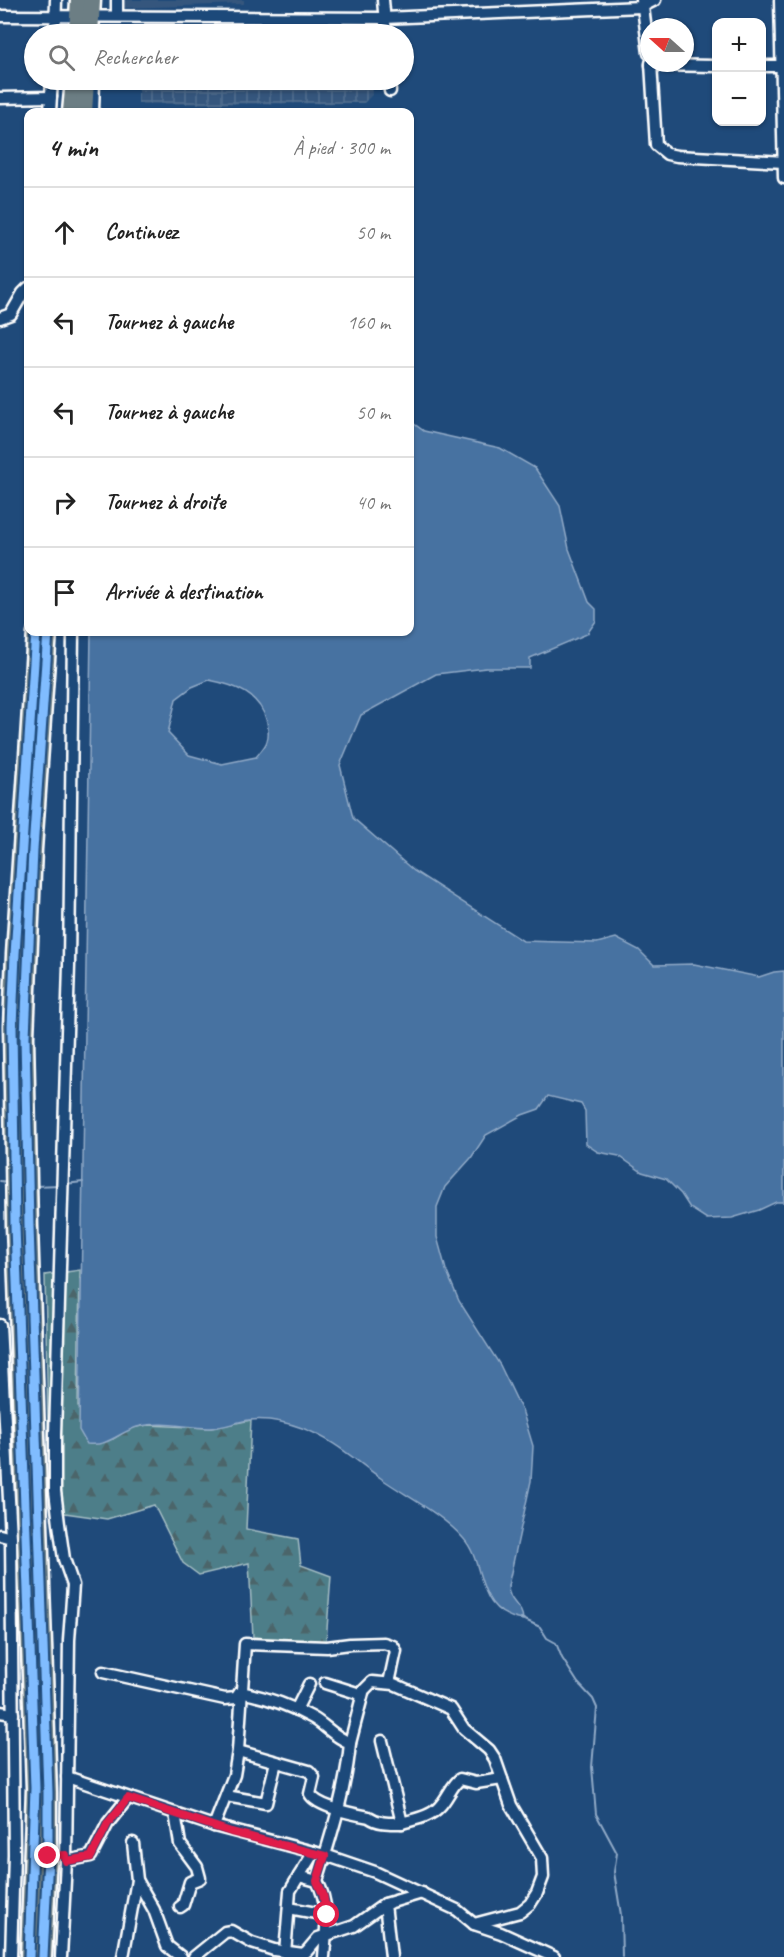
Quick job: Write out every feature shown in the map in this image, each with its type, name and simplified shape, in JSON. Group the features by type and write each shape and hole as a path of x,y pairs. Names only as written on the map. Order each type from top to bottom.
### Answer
{"highway":[{"path":"82,24 88,10"},
{"path":"71,108 73,90"},
{"path":"84,108 85,90"},
{"path":"29,1957 48,1792 40,1503 12,1026 36,636"},
{"path":"20,1156 27,988 48,636"},
{"path":"40,1855 43,1957"}],"street":[{"path":"56,0 56,24"},
{"path":"117,0 117,16"},
{"path":"383,0 385,24"},
{"path":"0,16 56,17 88,10 117,16 384,18 642,3 655,0"},
{"path":"780,0 784,178"},
{"path":"642,3 644,18"},
{"path":"88,10 94,24"},
{"path":"694,65 712,66"},
{"path":"766,66 783,66"},
{"path":"651,72 656,145 667,154 784,162"},
{"path":"50,108 51,90"},
{"path":"93,108 94,90"},
{"path":"0,98 51,98"},
{"path":"0,318 11,314 24,294"},
{"path":"61,1957 66,1858 69,1640 73,1585 64,1559 58,1524 55,1435 68,988 73,636"},
{"path":"0,1325 5,1536 4,1712 14,1854 11,1957"},
{"path":"214,1826 234,1775 238,1751 240,1692 245,1644 327,1647 384,1643 393,1646 396,1651 389,1683"},
{"path":"103,1672 225,1699 236,1698 240,1692"},
{"path":"324,1957 327,1915 323,1894 317,1881 338,1809 350,1743 363,1693 372,1682 389,1683 451,1708 464,1729 489,1750 495,1759 511,1805 542,1858 543,1877 530,1904 520,1912 474,1924"},
{"path":"325,1683 363,1693"},
{"path":"296,1710 309,1684"},
{"path":"240,1692 269,1698 296,1710 310,1717 331,1734 350,1743"},
{"path":"382,1741 402,1823"},
{"path":"238,1751 309,1771 314,1777 310,1794 312,1798 338,1809 385,1823 402,1823 429,1815 439,1807 460,1779 476,1783 502,1779"},
{"path":"226,1796 266,1803 276,1762"},
{"path":"67,1777 214,1826 314,1852 375,1872 457,1910 474,1924 501,1933 554,1957"},
{"path":"14,1854 66,1858 91,1857 108,1823 128,1798"},
{"path":"175,1813 180,1845 197,1867 200,1878 190,1882 183,1905 180,1907"},
{"path":"123,1957 137,1881 133,1843"},
{"path":"285,1953 290,1891 314,1852"},
{"path":"299,1876 317,1881"},
{"path":"137,1881 154,1910 167,1946 181,1957"},
{"path":"194,1957 225,1932 231,1932 252,1943 285,1953 303,1954 316,1940 354,1926 385,1904 422,1893"},
{"path":"385,1904 391,1957"},
{"path":"289,1908 327,1915"},
{"path":"252,1943 255,1955"}],"shaded area":[{"path":"124,0 244,0 244,4 124,8"},
{"path":"138,90 372,90 372,95 364,103 138,104"},
{"path":"414,424 424,431 500,448 535,468 560,506 569,549 589,602 596,609 596,621 587,634 530,658 530,668 486,668 436,674 361,715 340,765 353,818 414,871 523,941 597,943 616,938 639,950 654,965 694,964 759,977 784,971 784,1202 776,1202 732,1218 707,1219 690,1208 681,1194 666,1179 642,1172 619,1156 598,1152 586,1144 585,1111 581,1104 548,1096 539,1109 522,1115 486,1135 471,1158 445,1187 437,1207 437,1237 446,1270 459,1301 500,1365 523,1413 533,1446 531,1481 508,1586 510,1596 521,1611 523,1620 507,1615 488,1597 470,1549 455,1529 344,1451 302,1428 262,1420 249,1420 209,1428 166,1424 149,1425 133,1428 108,1441 95,1444 87,1444 79,1430 91,636 414,636","holes":["209,680 237,688 259,704 264,712 268,732 268,739 264,747 256,757 222,764 189,755 168,733 176,699 192,687"]}],"green space":[{"path":"80,1270 78,1406 113,1439 130,1428 148,1425 211,1428 251,1420 246,1529 298,1539 301,1565 331,1576 326,1642 253,1637 249,1563 199,1575 183,1563 154,1505 107,1519 65,1513 49,1481 45,1275"}],"waterway":[{"path":"0,1181 9,1182"},
{"path":"65,1184 83,1182"},
{"path":"35,1186 60,1185"},
{"path":"521,1618 540,1627 547,1638 556,1643 562,1658 578,1683 593,1699 597,1708 592,1767 596,1814 617,1853 614,1872 621,1915 622,1957"}],"cycle path":[{"path":"29,1957 35,1788 15,1226 12,1026 36,636"},
{"path":"43,1957 48,1856 48,1792 25,1037 33,850 48,636"}],"route":[{"path":"48,1856 66,1855 66,1861 91,1857 108,1823 128,1798 231,1832 325,1856 317,1881 323,1894 327,1915"}]}
